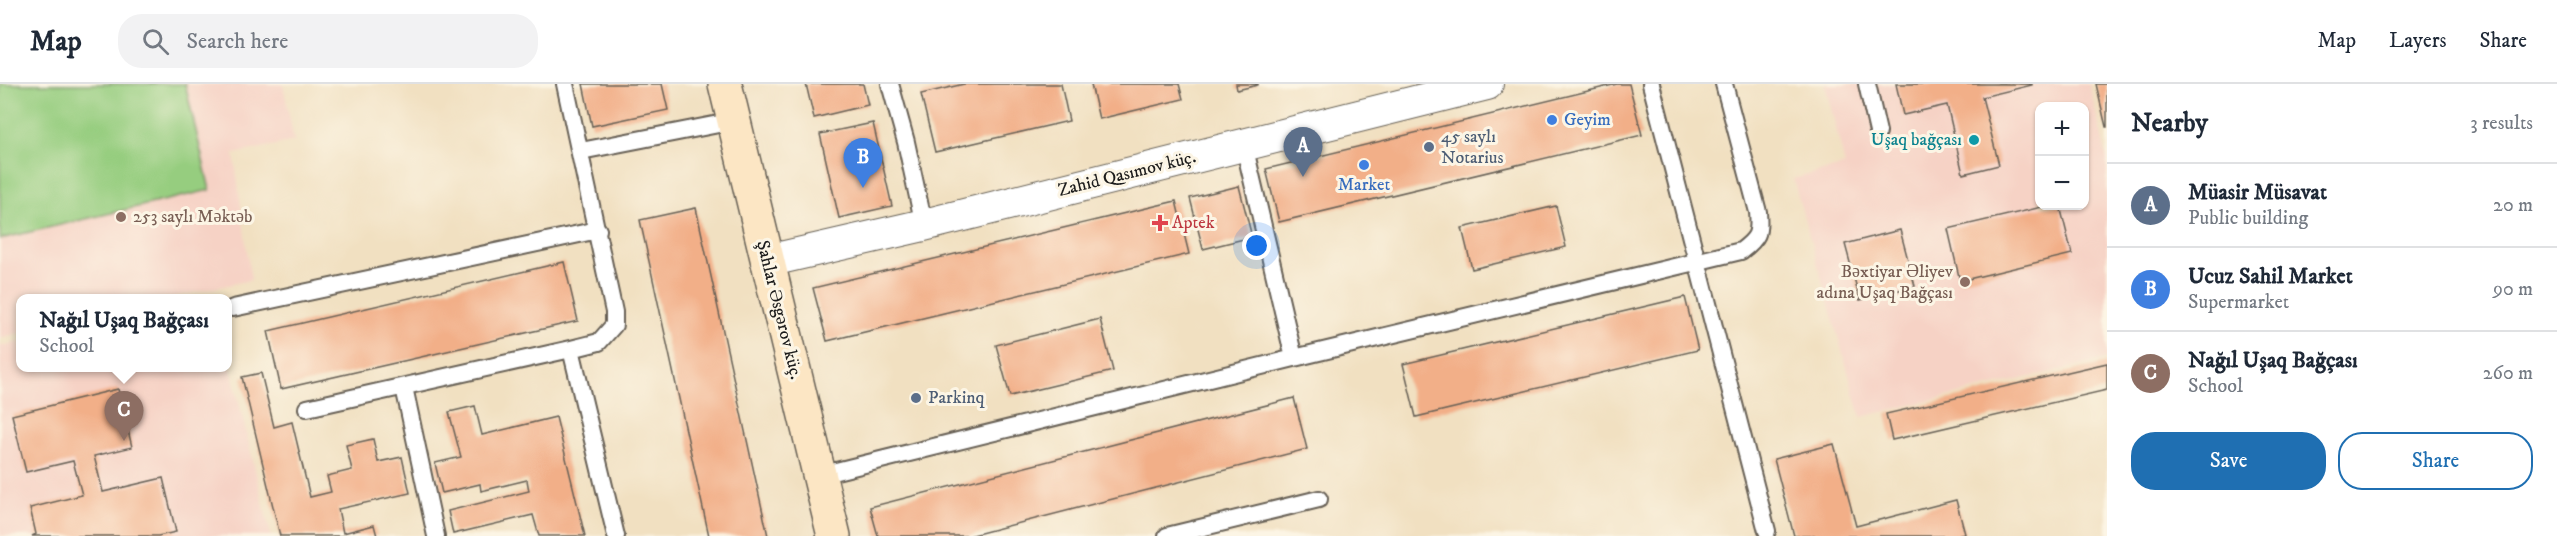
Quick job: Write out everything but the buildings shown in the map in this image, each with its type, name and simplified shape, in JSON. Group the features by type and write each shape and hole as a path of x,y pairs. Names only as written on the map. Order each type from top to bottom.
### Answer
{"street":[{"name":"Şahlar Əsgərov küç.","path":"725,84 834,536"},
{"name":"Zahid Qasımov küç.","path":"767,261 924,225 1487,84"}],"lane":[{"path":"307,408 599,342 614,325 614,312 598,230 565,84"},
{"path":"890,84 906,142 924,225"},
{"path":"1652,84 1767,531"},
{"path":"820,475 1741,251 1754,241 1760,229 1758,212 1724,84"},
{"path":"1867,84 1878,132"},
{"path":"581,151 734,121"},
{"path":"1244,145 1294,358"},
{"path":"233,308 598,230"},
{"path":"571,348 616,536"},
{"path":"404,387 436,536"},
{"path":"1167,536 1319,499"}],"shaded area":[{"name":"253 saylı Məktəb","path":"0,84 283,84 294,141 234,154 251,280 188,294 16,294 16,334 0,338"},
{"name":"Bəxtiyar Əliyev adına Uşaq Bağçası","path":"1825,84 2089,84 2107,158 2107,359 1861,417 1793,179 1845,165"},
{"path":"16,343 16,372 232,372 271,536 0,536 0,346"}],"green space":[{"path":"0,84 185,84 210,190 0,239"}],"place":[{"name":"Geyim","path":"1552,120"},
{"name":"Uşaq bağçası","path":"1974,140"},
{"name":"45 saylı Notarius","path":"1429,147"},
{"name":"Market","path":"1364,165"},
{"name":"Müasir Müsavat","path":"1303,177"},
{"name":"Ucuz Sahil Market","path":"863,188"},
{"name":"253 saylı Məktəb","path":"121,217"},
{"name":"Aptek","path":"1160,223"},
{"name":"Bəxtiyar Əliyev adına Uşaq Bağçası","path":"1965,282"},
{"name":"Parkinq","path":"916,398"},
{"name":"Nağıl Uşaq Bağçası","path":"124,441"}]}
